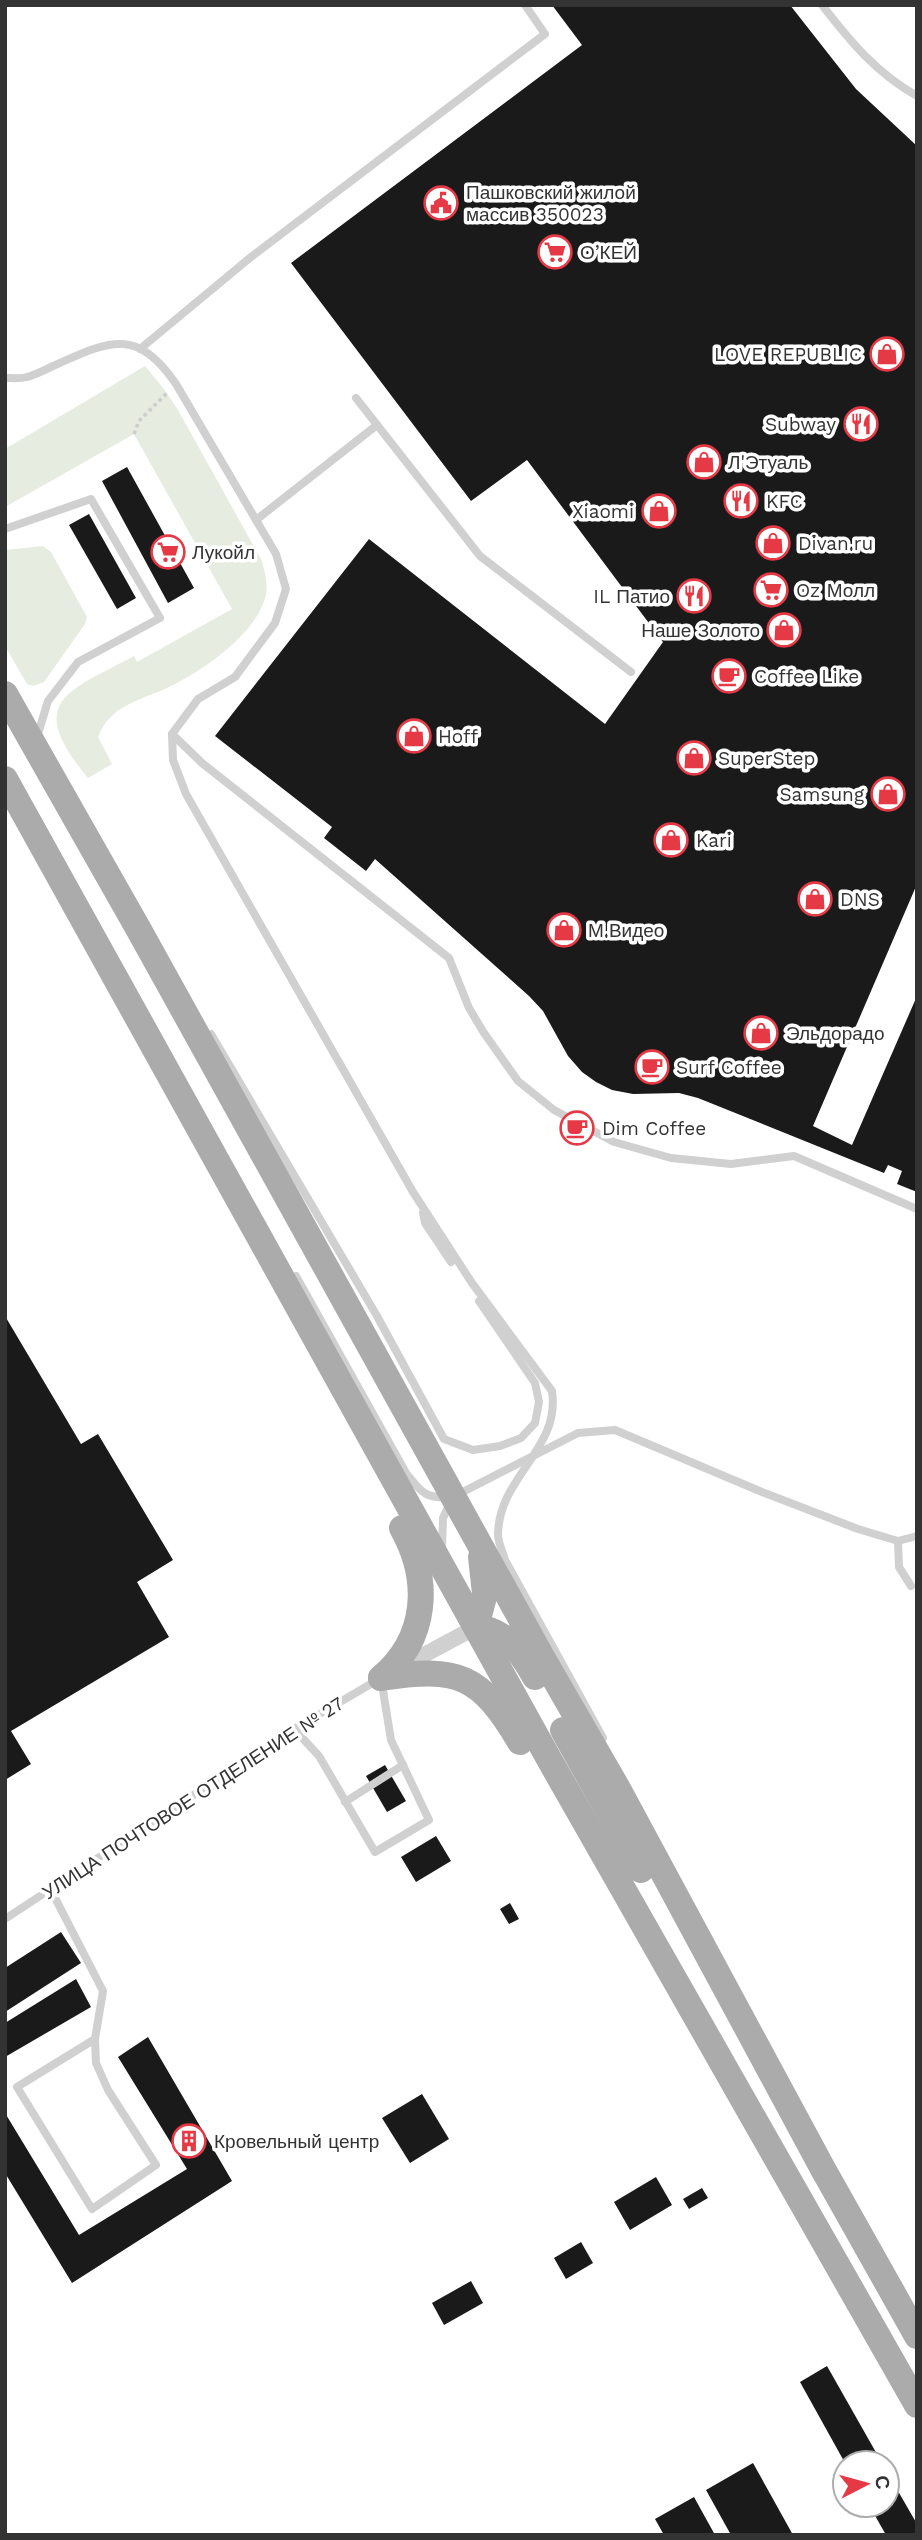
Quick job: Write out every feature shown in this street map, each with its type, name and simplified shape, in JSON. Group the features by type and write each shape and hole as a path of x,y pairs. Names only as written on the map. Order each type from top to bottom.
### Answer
{"main road":[{"path":"5,694 139,929 479,1544 617,1787 793,2114 917,2336"},
{"path":"5,779 549,1759 917,2405"},
{"path":"211,1154 214,1191 412,1546 421,1581 418,1622 396,1666 382,1678"},
{"path":"476,1627 485,1593 479,1544"},
{"path":"476,1627 500,1633 528,1665 750,2065 793,2114"},
{"path":"382,1678 421,1672 444,1674 472,1683 487,1694 503,1713 851,2320 889,2355"}],"street":[{"path":"382,1678 476,1627"}],"lane":[{"path":"140,349 251,257 545,34 525,5"},
{"path":"822,5 855,48 900,86 917,96"},
{"path":"5,378 26,378 101,345 124,343 140,349 162,364 176,384 276,554 286,589 275,623 235,677 198,699 172,734 173,760 186,794 422,1207 472,1283 552,1391 554,1408 537,1453 506,1494 498,1536 505,1560 608,1745"},
{"path":"356,398 480,556 631,672"},
{"path":"256,520 377,425"},
{"path":"5,528 91,499 160,618 78,662 48,701 34,746"},
{"path":"172,734 202,763 449,958 469,1008 484,1033 518,1081 554,1110 614,1142 671,1158 731,1164 794,1156 917,1209"},
{"path":"139,929 161,948"},
{"path":"104,956 121,973 204,1118"},
{"path":"203,1020 377,1316 444,1439 473,1450 500,1447 521,1438 535,1423 539,1402 535,1383 425,1223 422,1207"},
{"path":"288,1263 406,1473 422,1493 436,1498 453,1497 578,1433 615,1430 858,1530 898,1541 917,1536"},
{"path":"446,1575 442,1545 443,1518 453,1497"},
{"path":"898,1541 899,1567 911,1586"},
{"path":"294,1729 319,1756 375,1852 429,1821 391,1740 382,1678"},
{"name":"УЛИЦА ПОЧТОВОЕ ОТДЕЛЕНИЕ № 27","path":"5,1919 294,1729 382,1678"},
{"path":"345,1802 403,1765"},
{"path":"51,1890 103,1991 95,2039 96,2063 108,2090 156,2165 92,2209 17,2087 95,2039"},
{"path":"707,1931 728,1993"}],"path":[{"path":"134,434 139,421 176,384"}],"shaded area":[{"path":"145,366 178,410 262,561 266,593 259,612 250,625 211,662 110,717 98,737 112,764 88,778 69,752 59,732 57,715 62,702 73,690 90,679 134,656 137,662 232,609 134,434 5,507 5,449"},
{"path":"43,546 51,552 87,617 85,624 44,682 33,686 27,684 5,646 5,550"}],"building":[{"name":"Oz Молл","path":"552,5 790,5 856,89 917,146 917,884 813,1126 852,1145 917,996 917,1192 897,1184 902,1171 888,1165 884,1173 698,1098 679,1093 633,1094 612,1090 596,1082 582,1072 568,1056 543,1011 529,996 375,859 366,871 324,838 332,827 215,736 369,539 605,724 663,642 527,460 471,501 291,263 582,45"},
{"path":"127,467 194,588 168,603 102,481"},
{"path":"89,514 136,598 117,609 69,525"},
{"path":"5,1316 81,1444 98,1434 173,1560 137,1582 169,1637 11,1731 31,1764 5,1780"},
{"path":"385,1765 406,1801 387,1812 366,1776"},
{"path":"436,1836 451,1861 416,1882 401,1857"},
{"path":"510,1903 519,1919 509,1924 500,1909"},
{"path":"61,1932 81,1963 5,2012 5,1968"},
{"path":"76,1979 91,2007 5,2057 5,2023"},
{"name":"Кровельный центр","path":"148,2037 232,2181 72,2283 5,2173 5,2113 79,2235 187,2169 118,2057"},
{"path":"422,2094 449,2139 410,2163 382,2118"},
{"path":"656,2177 672,2205 630,2230 614,2202"},
{"path":"702,2188 708,2198 689,2209 683,2199"},
{"path":"581,2242 593,2263 566,2279 554,2258"},
{"path":"471,2281 483,2303 444,2325 432,2303"},
{"path":"827,2366 874,2449 837,2449 800,2382"},
{"path":"753,2463 793,2535 731,2535 706,2490"},
{"path":"901,2496 917,2524 917,2535 886,2535 877,2519 901,2519"},
{"path":"694,2497 715,2535 664,2535 655,2519"}],"place":[{"name":"Пашковский жилой массив 350023","path":"441,203"},
{"name":"О’КЕЙ","path":"555,252"},
{"name":"LOVE REPUBLIC","path":"887,354"},
{"name":"Subway","path":"861,424"},
{"name":"Л'Этуаль","path":"704,462"},
{"name":"KFC","path":"741,501"},
{"name":"Xiaomi","path":"659,511"},
{"name":"Divan.ru","path":"773,543"},
{"name":"Лукойл","path":"168,552"},
{"name":"Oz Молл","path":"771,590"},
{"name":"IL Патио","path":"694,596"},
{"name":"Наше Золото","path":"784,630"},
{"name":"Coffee Like","path":"729,676"},
{"name":"Hoff","path":"414,736"},
{"name":"SuperStep","path":"694,758"},
{"name":"Samsung","path":"888,794"},
{"name":"Kari","path":"671,840"},
{"name":"DNS","path":"815,899"},
{"name":"М.Видео","path":"564,930"},
{"name":"Эльдорадо","path":"761,1033"},
{"name":"Surf Coffee","path":"652,1067"},
{"name":"Dim Coffee","path":"577,1128"},
{"name":"Кровельный центр","path":"189,2141"}]}
